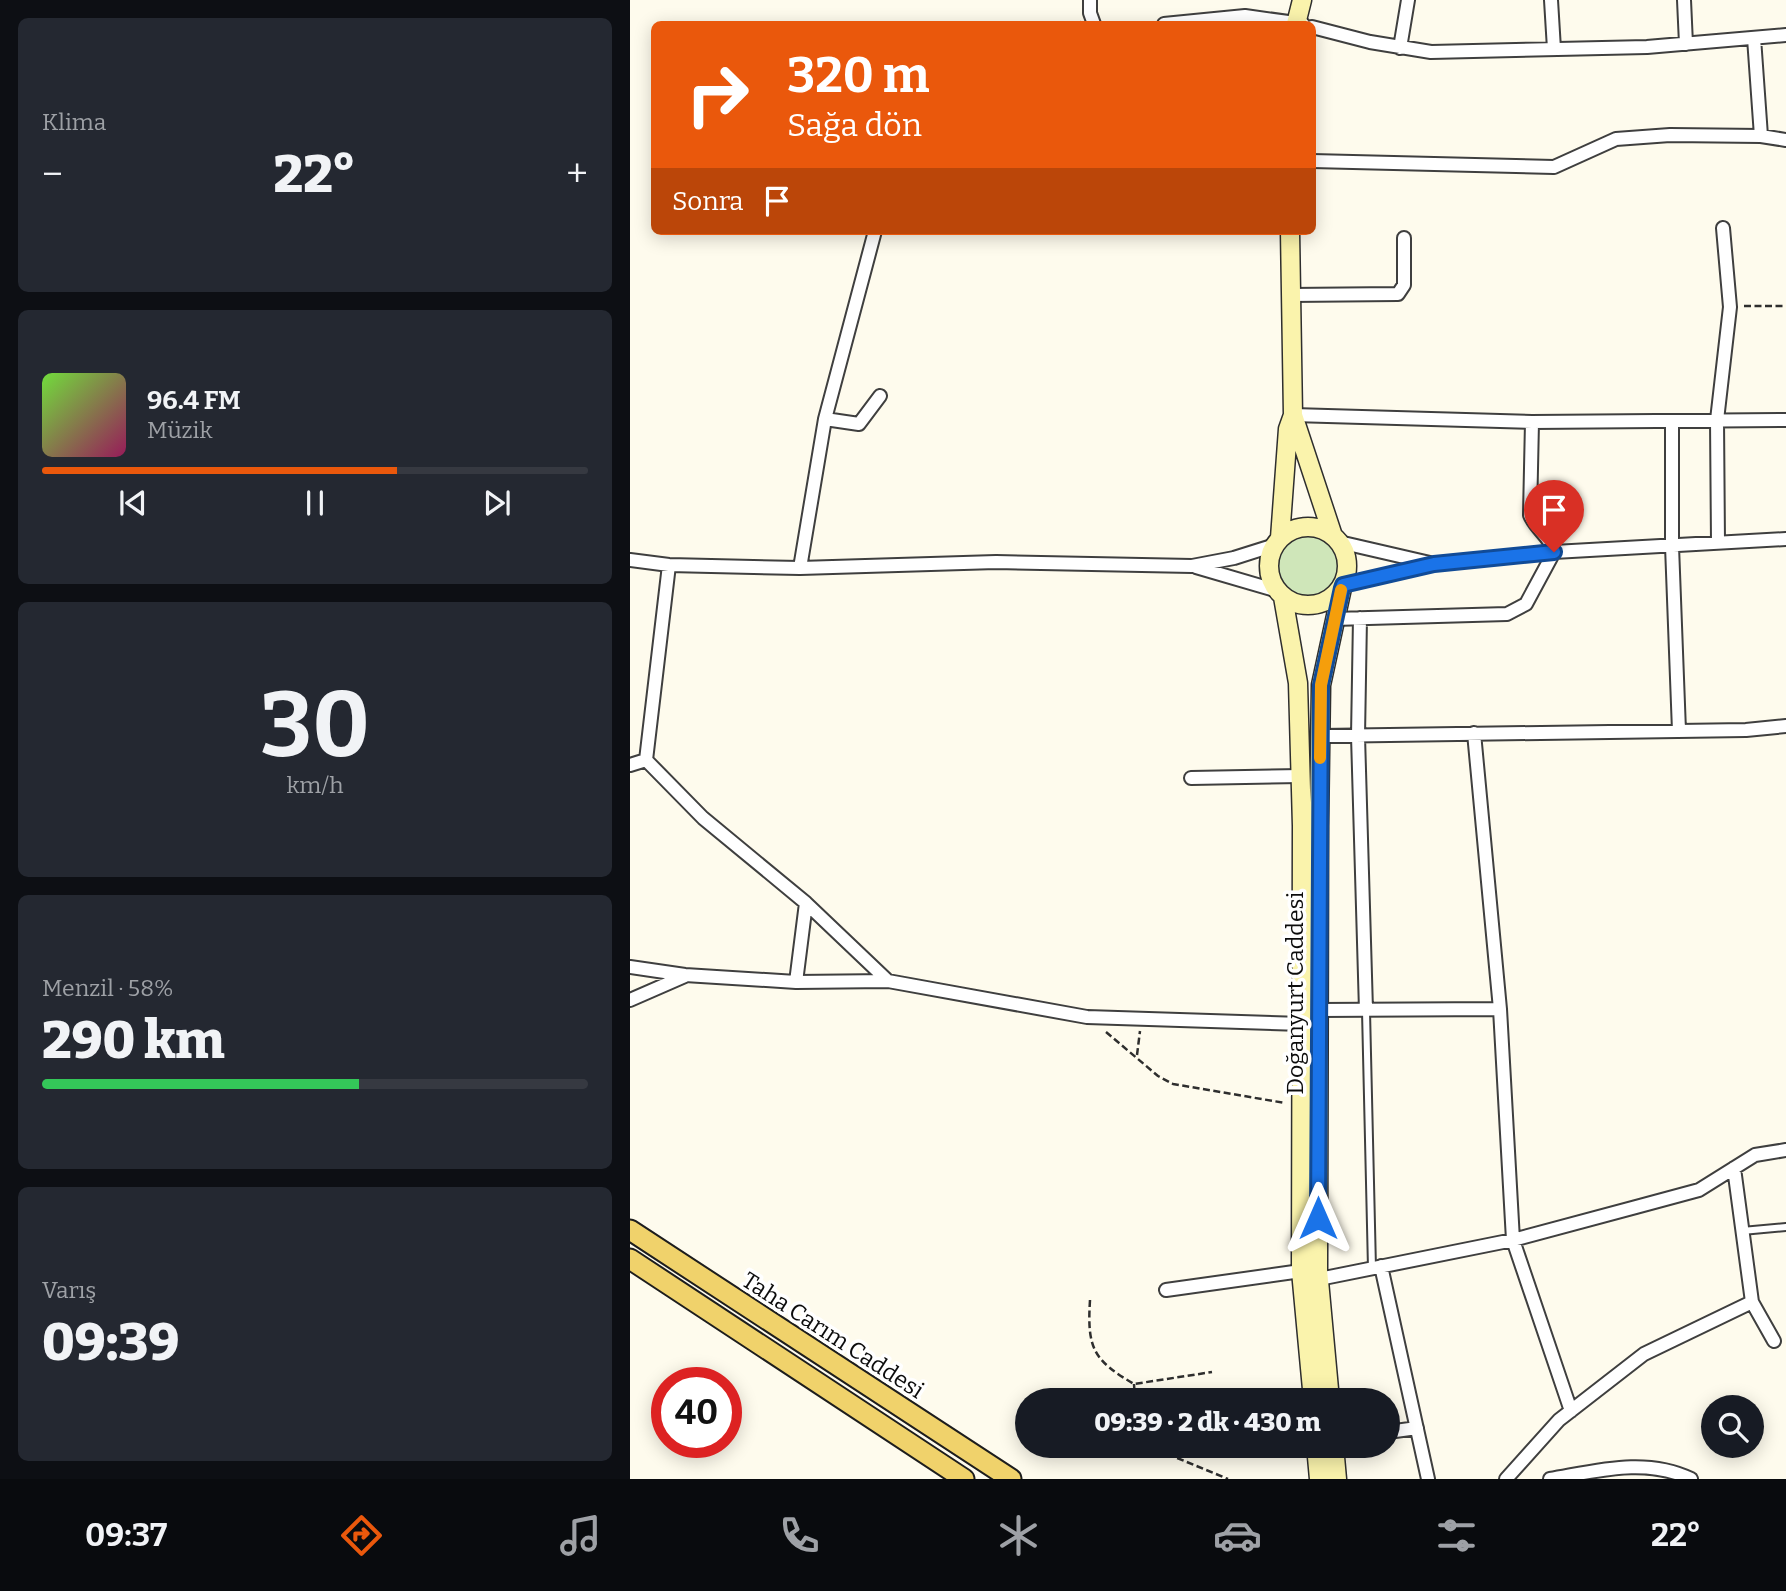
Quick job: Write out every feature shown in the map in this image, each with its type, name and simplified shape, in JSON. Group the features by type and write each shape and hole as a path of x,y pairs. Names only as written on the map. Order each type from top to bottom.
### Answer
{"main road":[{"name":"Taha Carım Caddesi","path":"630,1230 1011,1479"},
{"name":"Taha Carım Caddesi","path":"630,1259 964,1479"}],"street":[{"path":"1090,0 1093,21"},
{"path":"1301,0 1302,21"},
{"path":"1400,48 1408,0"},
{"path":"1551,0 1554,49"},
{"path":"1684,0 1685,44"},
{"path":"1194,21 1245,16 1277,21"},
{"path":"1316,28 1400,48 1431,52 1685,44 1786,35"},
{"path":"1754,38 1761,136"},
{"path":"1316,161 1553,167 1616,139 1671,135 1761,136 1786,140"},
{"path":"1718,543 1717,420 1730,307 1723,228"},
{"path":"800,568 825,419 874,235"},
{"path":"1192,566 1281,594 1298,604 1314,605 1330,600 1342,586 1348,564 1336,539 1293,415 1290,235"},
{"path":"1290,295 1398,294 1404,285 1404,238"},
{"path":"825,419 859,425 880,396"},
{"path":"1293,415 1532,422 1786,419"},
{"path":"1281,594 1269,568 1278,542 1288,429 1293,415"},
{"path":"1672,421 1672,546 1679,731"},
{"path":"1334,619 1507,614 1526,604 1554,552 1552,543 1535,526 1530,515 1532,422"},
{"path":"630,561 669,565 800,568 996,562 1192,566 1234,558 1278,542 1302,528 1319,528 1336,539 1434,564"},
{"path":"1342,586 1434,564 1554,552 1786,539"},
{"path":"646,760 669,565"},
{"name":"Doğanyurt Caddesi","path":"1329,1388 1319,1279 1321,685 1342,586"},
{"name":"Doğanyurt Caddesi","path":"1281,594 1298,683 1301,776 1301,1271 1311,1388"},
{"path":"1360,618 1358,736 1366,1010"},
{"path":"1321,736 1746,730 1786,726"},
{"path":"1474,733 1500,1009 1513,1240 1571,1411"},
{"path":"630,765 646,760"},
{"path":"646,760 733,845 806,903 888,981"},
{"path":"1191,778 1301,776"},
{"path":"796,982 806,903"},
{"path":"630,967 685,975 796,982 888,981 1087,1017 1302,1024"},
{"path":"630,1000 685,975"},
{"path":"1319,1010 1500,1009"},
{"path":"1319,1279 1513,1240 1699,1189 1755,1155 1786,1150"},
{"path":"1734,1168 1752,1302 1774,1342"},
{"path":"1377,1267 1428,1479"},
{"path":"1166,1290 1301,1271"},
{"path":"1506,1479 1571,1411 1644,1354 1752,1302"},
{"path":"1400,1430 1417,1428"},
{"path":"1317,1458 1319,1479"},
{"path":"1335,1458 1337,1479"},
{"path":"1550,1479 1644,1466 1674,1471 1691,1479"}],"lane":[{"path":"1366,1010 1377,1267"},
{"path":"1742,1231 1786,1227"}],"path":[{"path":"1730,307 1786,306"},
{"path":"1087,1017 1137,1055 1158,1076 1173,1084 1302,1107"},
{"path":"1137,1055 1140,1030 1148,1019"},
{"path":"1090,1300 1088,1324 1097,1358 1106,1367 1134,1384 1212,1372"},
{"path":"1134,1384 1134,1388"},
{"path":"1177,1458 1228,1479"}],"green space":[{"path":"1308,533 1321,536 1331,543 1338,553 1341,566 1338,579 1331,589 1321,596 1308,599 1295,596 1285,589 1278,579 1275,566 1278,553 1285,543 1295,536"}],"slow traffic":[{"path":"1320,758 1321,685 1341,590"}],"route":[{"path":"1318,1218 1321,685 1343,585 1434,564 1554,552"}]}
